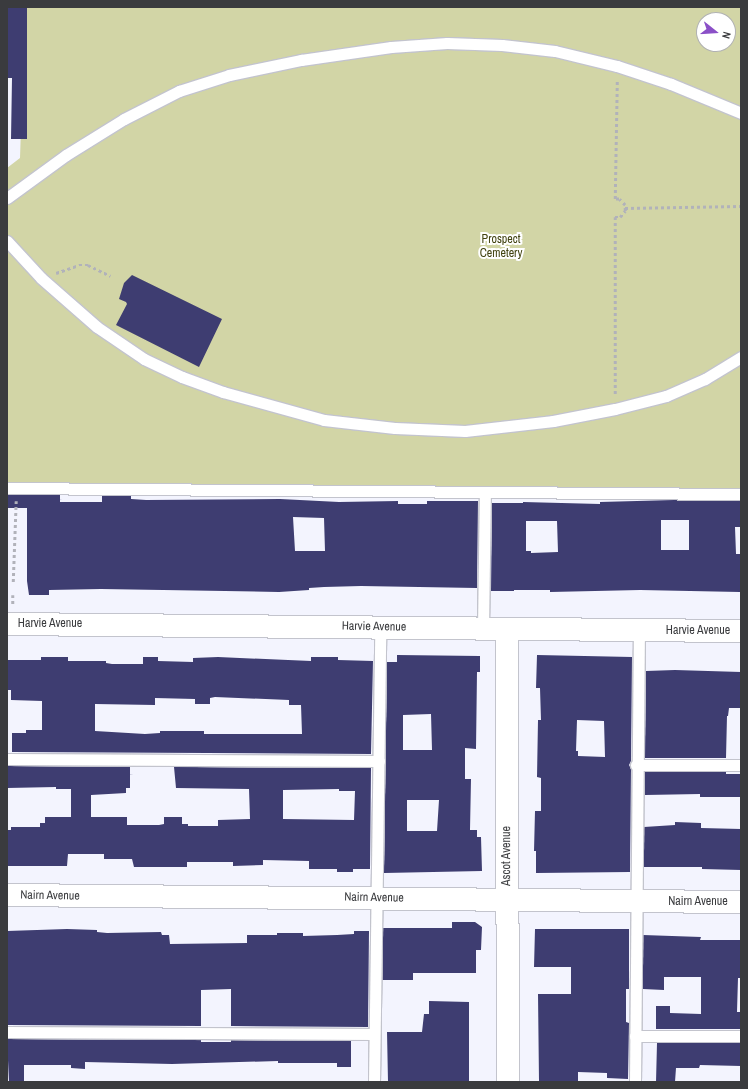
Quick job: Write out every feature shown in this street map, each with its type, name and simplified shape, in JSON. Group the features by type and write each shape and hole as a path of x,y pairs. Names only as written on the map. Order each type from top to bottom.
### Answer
{"street":[{"name":"Harvie Avenue","path":"7,624 741,631"},
{"name":"Ascot Avenue","path":"508,629 508,1082"},
{"name":"Nairn Avenue","path":"7,895 376,897 507,900 741,902"}],"lane":[{"path":"7,198 66,154 117,123 179,91 229,75 302,60 391,47 447,43 502,45 555,52 617,66 671,84 740,114"},
{"path":"7,241 45,282 97,327 144,359 182,377 223,392 324,420 395,428 465,431 554,420 615,409 666,396 704,379 741,357"},
{"path":"7,488 741,494"},
{"path":"483,629 484,493"},
{"path":"374,1082 380,627"},
{"path":"635,1082 638,630"},
{"path":"7,759 379,761"},
{"path":"636,765 741,765"},
{"path":"7,1032 374,1034"},
{"path":"635,1036 741,1036"}],"path":[{"path":"617,83 615,199 619,199 625,208"},
{"path":"625,208 741,206"},
{"path":"615,409 615,217 620,217 625,208"},
{"path":"45,282 52,275 79,265 95,268 111,276"},
{"path":"13,582 16,499"}],"green space":[{"name":"Prospect Cemetery","path":"25,7 741,7 741,489 7,483 7,168 20,158"}],"building":[{"path":"7,7 27,7 27,139 11,139 12,78 7,78"},
{"path":"132,275 222,319 199,367 116,325 127,304 119,299 124,283"},
{"path":"7,495 60,495 60,502 102,502 102,496 131,496 131,499 146,500 280,499 339,502 398,501 398,504 427,504 427,501 478,501 477,588 361,586 309,588 309,590 279,592 101,589 49,590 49,595 29,595 27,581 27,508 7,508","holes":["293,517 324,518 325,551 295,551"]},
{"path":"674,500 741,501 741,527 735,527 736,554 740,554 740,592 640,590 550,592 550,590 491,591 492,503 523,502 600,504 600,502","holes":["661,520 689,520 689,550 661,550","526,521 557,521 558,552 531,553 531,551 526,551"]},
{"path":"397,655 480,656 480,672 477,672 476,749 465,748 465,779 471,779 470,830 477,830 477,837 481,837 482,871 384,873 387,662 397,662","holes":["431,714 432,750 403,750 403,715","407,800 439,800 437,831 407,831"]},
{"path":"537,655 632,657 631,761 629,765 631,769 630,872 536,873 536,851 534,851 535,811 541,811 541,778 537,777 538,720 541,720 540,688 536,688","holes":["577,720 604,721 605,757 578,756 578,751 576,751"]},
{"path":"41,657 68,657 68,661 106,661 106,663 112,664 143,664 143,657 158,657 158,661 193,662 193,658 218,657 311,661 311,657 338,657 338,660 373,661 371,754 12,752 12,733 26,733 26,730 42,730 42,701 11,700 11,690 7,690 7,660 41,660","holes":["215,697 289,700 289,705 301,705 302,734 204,734 204,731 160,731 160,733 145,734 95,731 95,704 155,705 155,698 195,699 195,704 210,704 210,698"]},
{"path":"675,670 741,672 741,708 729,708 727,716 726,758 645,758 646,671"},
{"path":"7,766 130,767 130,788 126,788 126,793 91,795 91,817 127,817 127,825 159,825 164,824 164,817 182,817 182,824 188,824 188,826 218,826 218,820 250,819 249,789 176,788 174,767 371,768 370,869 353,869 353,872 337,872 337,869 309,869 309,861 263,860 263,865 233,866 233,862 187,862 187,867 134,867 132,859 104,859 104,854 68,854 67,866 7,866 7,830 11,830 11,827 40,827 40,823 45,823 45,817 71,817 71,789 56,789 56,787 7,788","holes":["339,789 339,791 355,791 354,820 283,819 283,790"]},
{"path":"645,772 726,772 726,774 741,774 741,797 700,797 700,794 645,795"},
{"path":"675,822 701,823 701,828 741,829 741,870 702,869 702,867 644,867 644,827 675,825"},
{"path":"452,922 475,922 482,927 481,950 476,950 476,973 413,973 413,980 382,980 383,928 452,928"},
{"path":"67,929 97,930 97,932 107,933 161,932 162,935 169,935 170,944 247,943 247,935 303,933 303,936 337,935 354,934 354,931 369,931 368,1027 231,1026 231,989 201,990 201,1026 7,1025 7,931"},
{"path":"535,929 629,929 629,989 626,989 626,1022 629,1023 628,1079 607,1078 607,1073 578,1072 578,1082 539,1082 538,994 571,994 571,967 534,967"},
{"path":"643,935 701,937 700,940 741,940 741,978 738,978 737,1012 741,1012 741,1029 656,1029 656,1006 670,1006 670,1013 701,1014 701,977 664,977 664,990 643,989"},
{"path":"429,1001 469,1002 469,1082 388,1082 387,1032 422,1032 424,1014 429,1014"},
{"path":"7,1039 201,1040 201,1042 231,1042 231,1040 351,1041 351,1067 337,1067 337,1063 278,1063 278,1061 172,1064 85,1062 85,1069 71,1068 71,1065 24,1065 24,1082 9,1082"},
{"path":"657,1043 741,1043 741,1066 700,1065 699,1068 676,1068 675,1082 656,1082"}]}
